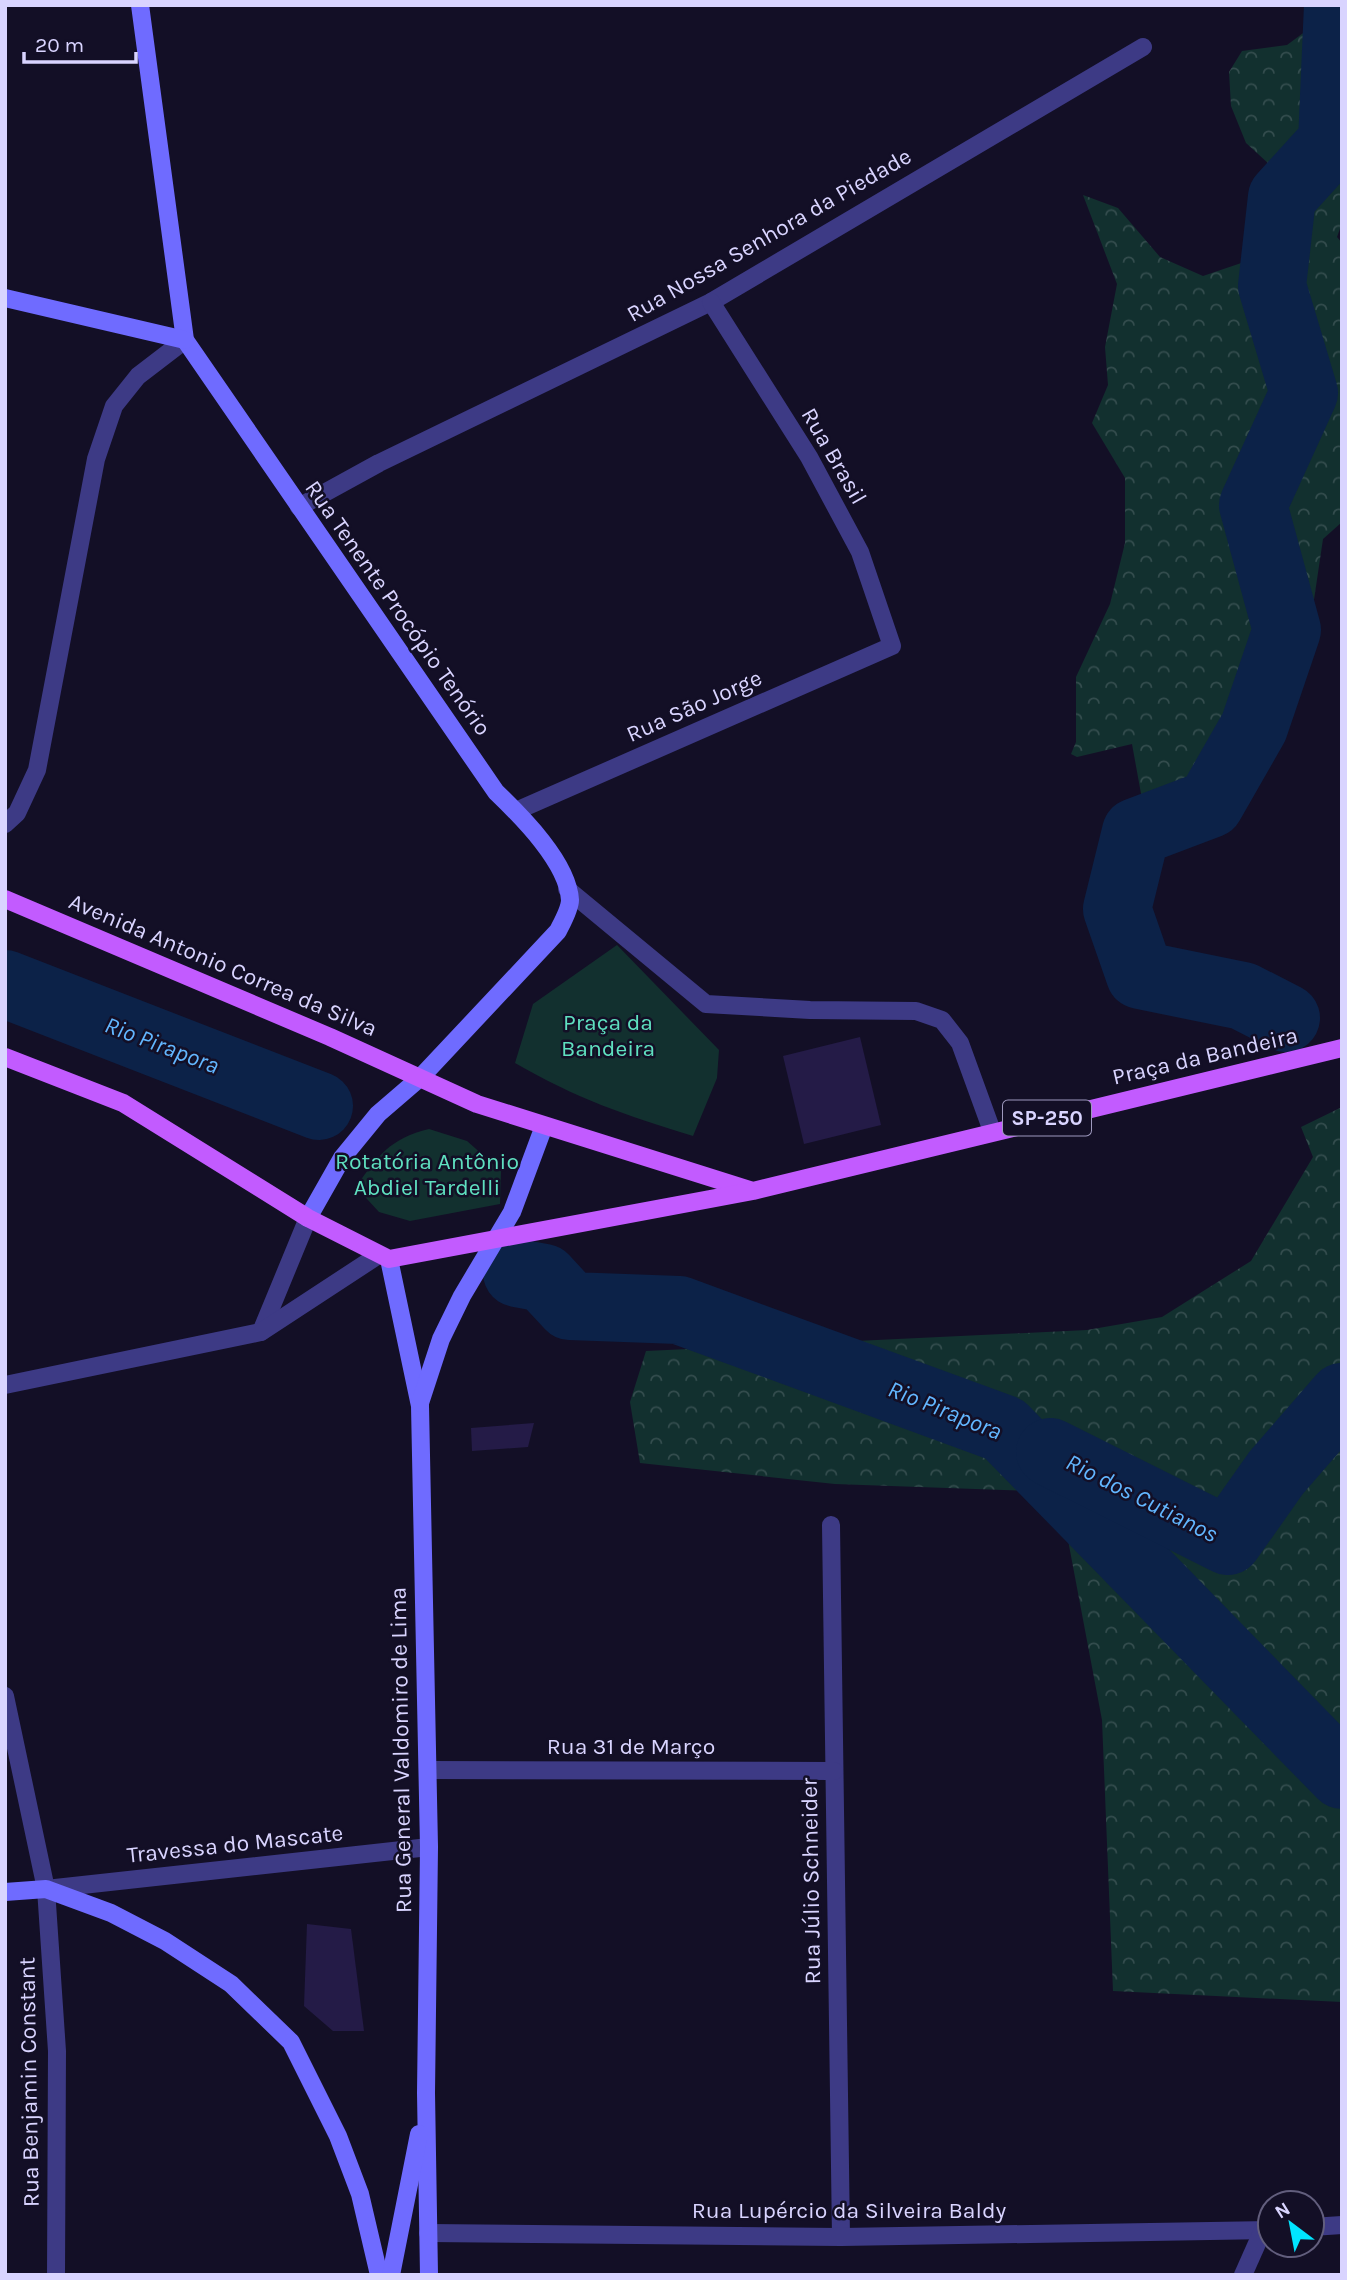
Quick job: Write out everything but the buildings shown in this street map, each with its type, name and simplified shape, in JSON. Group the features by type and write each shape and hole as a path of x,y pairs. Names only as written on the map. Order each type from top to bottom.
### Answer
{"main road":[{"path":"5,298 185,340 140,5"},
{"name":"Rua Tenente Procópio Tenório","path":"185,340 496,792 516,811 561,869 569,896"},
{"path":"308,1218 342,1158 378,1114 421,1077 558,931 569,896"},
{"name":"Avenida Antonio Correa da Silva","path":"5,899 421,1077"},
{"name":"Praça da Bandeira","path":"383,1257 496,1241 753,1191 1342,1048"},
{"path":"5,1057 123,1103 308,1218 383,1257"},
{"path":"421,1077 477,1104 753,1191"},
{"name":"Rua General Valdomiro de Lima","path":"419,1406 441,1339 461,1296 496,1241 516,1202 544,1126"},
{"name":"Rua General Valdomiro de Lima","path":"383,1257 419,1406 429,1847 426,2093"},
{"path":"5,1892 46,1889 111,1913 165,1941 231,1984 290,2042 338,2136 356,2182 379,2275"},
{"path":"426,2093 429,2275"},
{"path":"391,2275 426,2093"}],"street":[{"name":"Rua Nossa Senhora da Piedade","path":"299,507 379,463 711,302 1143,47"},
{"name":"Rua Brasil","path":"711,302 809,457 860,552 892,646"},
{"path":"5,824 17,813 37,771 96,459 114,406 138,376 185,340"},
{"name":"Rua São Jorge","path":"516,811 892,646"},
{"path":"569,896 705,1004 810,1010 916,1011 942,1020 960,1043 992,1131"},
{"path":"261,1332 308,1218"},
{"path":"5,1385 261,1332 383,1257"},
{"name":"Rua Júlio Schneider","path":"831,1525 841,2236"},
{"name":"Rua Benjamin Constant","path":"5,1696 46,1889 57,2051 56,2275"},
{"name":"Rua 31 de Março","path":"428,1770 834,1771"},
{"name":"Travessa do Mascate","path":"46,1889 429,1847"},
{"name":"Rua Lupércio da Silveira Baldy","path":"428,2233 841,2236 1256,2230"},
{"path":"1243,2275 1256,2250"}],"green space":[{"path":"1309,5 1342,5 1342,223 1337,237 1342,243 1342,522 1323,539 1312,613 1272,684 1236,778 1197,832 1172,836 1144,810 1132,744 1077,757 1071,754 1076,742 1076,677 1110,604 1125,543 1125,478 1092,423 1108,385 1105,347 1117,284 1083,195 1118,208 1160,257 1203,276 1256,258 1288,217 1291,184 1246,143 1231,106 1229,72 1242,51 1287,45 1310,28"},
{"name":"Praça da Bandeira","path":"617,945 719,1050 717,1078 693,1136 602,1105 515,1063 533,1004"},
{"path":"1342,1107 1342,2002 1113,1991 1102,1720 1061,1503 1032,1491 835,1484 640,1463 630,1402 646,1351 1087,1330 1162,1317 1251,1261 1313,1157 1301,1127"},
{"name":"Rotatória Antônio Abdiel Tardelli","path":"429,1129 467,1141 501,1171 500,1204 410,1221 379,1212 356,1187 386,1150 405,1138"}],"waterway":[{"name":"Rio dos Cutianos","path":"1286,1018 1243,996 1140,975 1117,909 1136,832 1210,804 1254,727 1287,630 1253,505 1304,393 1272,286 1282,197 1332,142 1338,5"},
{"name":"Rio Pirapora","path":"5,984 319,1106"},
{"name":"Rio Pirapora","path":"517,1273 544,1278 570,1306 679,1310 1004,1429 1342,1775"},
{"name":"Rio dos Cutianos","path":"1050,1452 1228,1541 1276,1473 1342,1397"}]}
